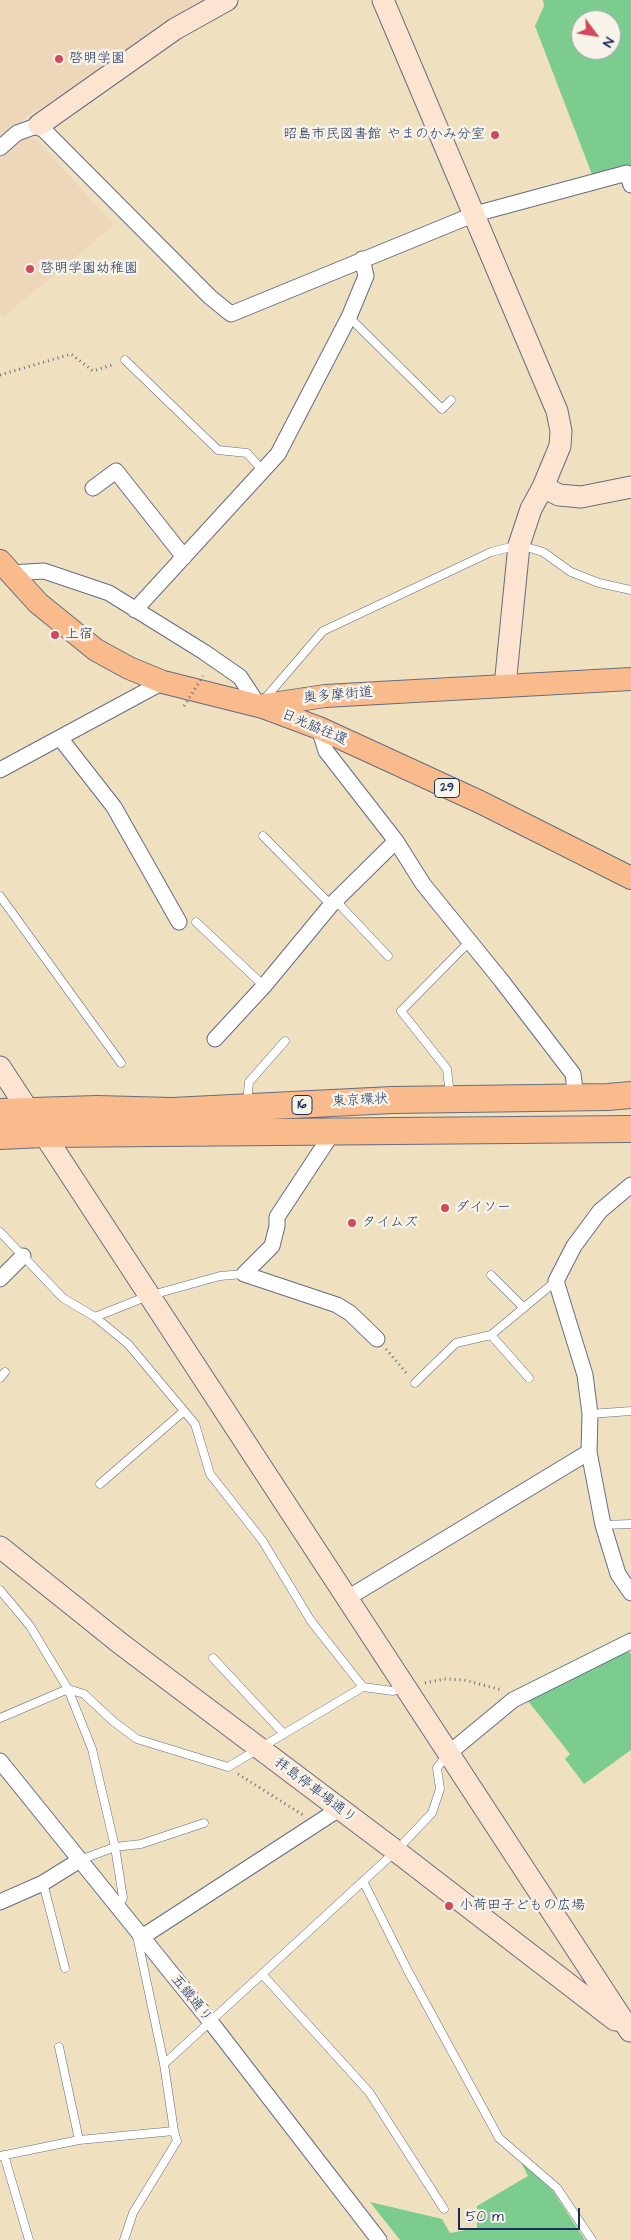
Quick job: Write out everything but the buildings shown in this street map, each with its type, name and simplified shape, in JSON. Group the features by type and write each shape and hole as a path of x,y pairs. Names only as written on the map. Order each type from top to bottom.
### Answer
{"highway":[{"name":"東京環状","path":"0,1112 172,1111 374,1101 576,1098 631,1095"},
{"name":"16","path":"0,1136 333,1132 628,1135"}],"main road":[{"name":"奥多摩街道","path":"5,567 38,603 96,650 129,668 163,682 259,706 326,696 631,679"},
{"name":"日光脇往還","path":"259,706 318,728 480,802 631,878"}],"street":[{"path":"0,148 17,133 39,125 175,29 227,0"},
{"path":"383,0 557,411 561,431 560,446 543,487 531,509 519,545 505,686"},
{"path":"39,125 210,297 231,314 475,214 626,173 631,184"},
{"path":"135,610 278,454 349,316 366,276 362,259"},
{"path":"93,488 116,471 184,557"},
{"path":"543,487 559,495 581,497 631,487"},
{"path":"5,567 44,571 109,593 240,676 259,706"},
{"path":"0,770 163,682"},
{"path":"318,728 326,751 396,841 423,884 501,980 572,1074 576,1098"},
{"path":"60,738 114,807 179,922"},
{"path":"215,1039 264,986 333,903 396,841"},
{"path":"0,1067 346,1599 631,2032"},
{"path":"333,1132 277,1217 277,1226 272,1246 244,1274 337,1305 350,1313 377,1339"},
{"path":"631,1185 600,1211 574,1246 556,1281 585,1375 590,1414 589,1452 603,1525 618,1574 631,1593"},
{"path":"0,1279 23,1256"},
{"path":"346,1599 589,1452"},
{"name":"拝島停車場通り","path":"0,1547 121,1644 396,1851 631,2032"},
{"path":"449,1753 513,1700 631,1641"},
{"name":"五鐵通り","path":"0,1761 210,2021 379,2240"},
{"path":"139,1933 318,1824 339,1809"},
{"path":"0,1902 43,1883 80,1860"}],"lane":[{"path":"349,316 442,409 451,400"},
{"path":"125,360 218,450 247,453 263,471"},
{"path":"259,706 323,631 491,552 519,545 543,552 571,572 599,583 631,590"},
{"path":"263,836 388,956"},
{"path":"0,896 120,1063"},
{"path":"196,922 264,986"},
{"path":"450,1099 447,1069 401,1011 469,942"},
{"path":"247,1108 249,1082 285,1041"},
{"path":"0,1232 63,1298 94,1316 128,1344 195,1424 210,1474 262,1540 311,1621 363,1687"},
{"path":"94,1316 148,1296 220,1276 244,1274"},
{"path":"491,1275 524,1308"},
{"path":"415,1383 456,1343 492,1335 556,1281"},
{"path":"492,1335 529,1378"},
{"path":"100,1484 184,1411"},
{"path":"590,1414 631,1411"},
{"path":"603,1525 631,1524"},
{"path":"0,1590 30,1626 68,1689 92,1748 115,1847 123,1898 118,1907"},
{"path":"213,1658 284,1734"},
{"path":"0,1718 68,1689 84,1694 114,1722 137,1739 228,1768 363,1687 393,1691 405,1688"},
{"path":"164,2064 396,1851 432,1813 440,1788 437,1768 449,1753"},
{"path":"80,1860 115,1847 140,1844 204,1823"},
{"path":"363,1881 408,1971 499,2138 557,2188 592,2240"},
{"path":"43,1883 65,1968"},
{"path":"124,2240 133,2213 177,2141 139,1933"},
{"path":"262,1974 369,2092 444,2209"},
{"path":"59,2047 79,2140"},
{"path":"29,2240 2,2156 79,2140 174,2131"}],"path":[{"path":"0,374 72,354 93,371 125,360"},
{"path":"184,706 203,676"},
{"path":"377,1339 415,1383"},
{"path":"405,1688 444,1679 464,1680 522,1696"},
{"path":"228,1768 318,1824"}],"shaded area":[{"name":"啓明学園","path":"0,0 213,0 24,118 0,147"},
{"name":"啓明学園幼稚園","path":"25,138 36,139 114,225 3,317 0,313 0,159"}],"green space":[{"path":"543,0 631,0 631,169 593,177 535,26 544,6"},
{"path":"623,1647 631,1654 631,1750 584,1784 565,1759 570,1754 528,1701"},
{"path":"521,2162 553,2191 585,2240 400,2240 370,2202 442,2219 450,2233 477,2228 477,2206 528,2176"}],"place":[{"name":"啓明学園","path":"59,59"},
{"name":"昭島市民図書館 やまのかみ分室","path":"495,135"},
{"name":"啓明学園幼稚園","path":"30,269"},
{"name":"上宿","path":"55,635"},
{"name":"ダイソー","path":"445,1208"},
{"name":"タイムズ","path":"352,1223"},
{"name":"小荷田子どもの広場","path":"449,1906"}]}
